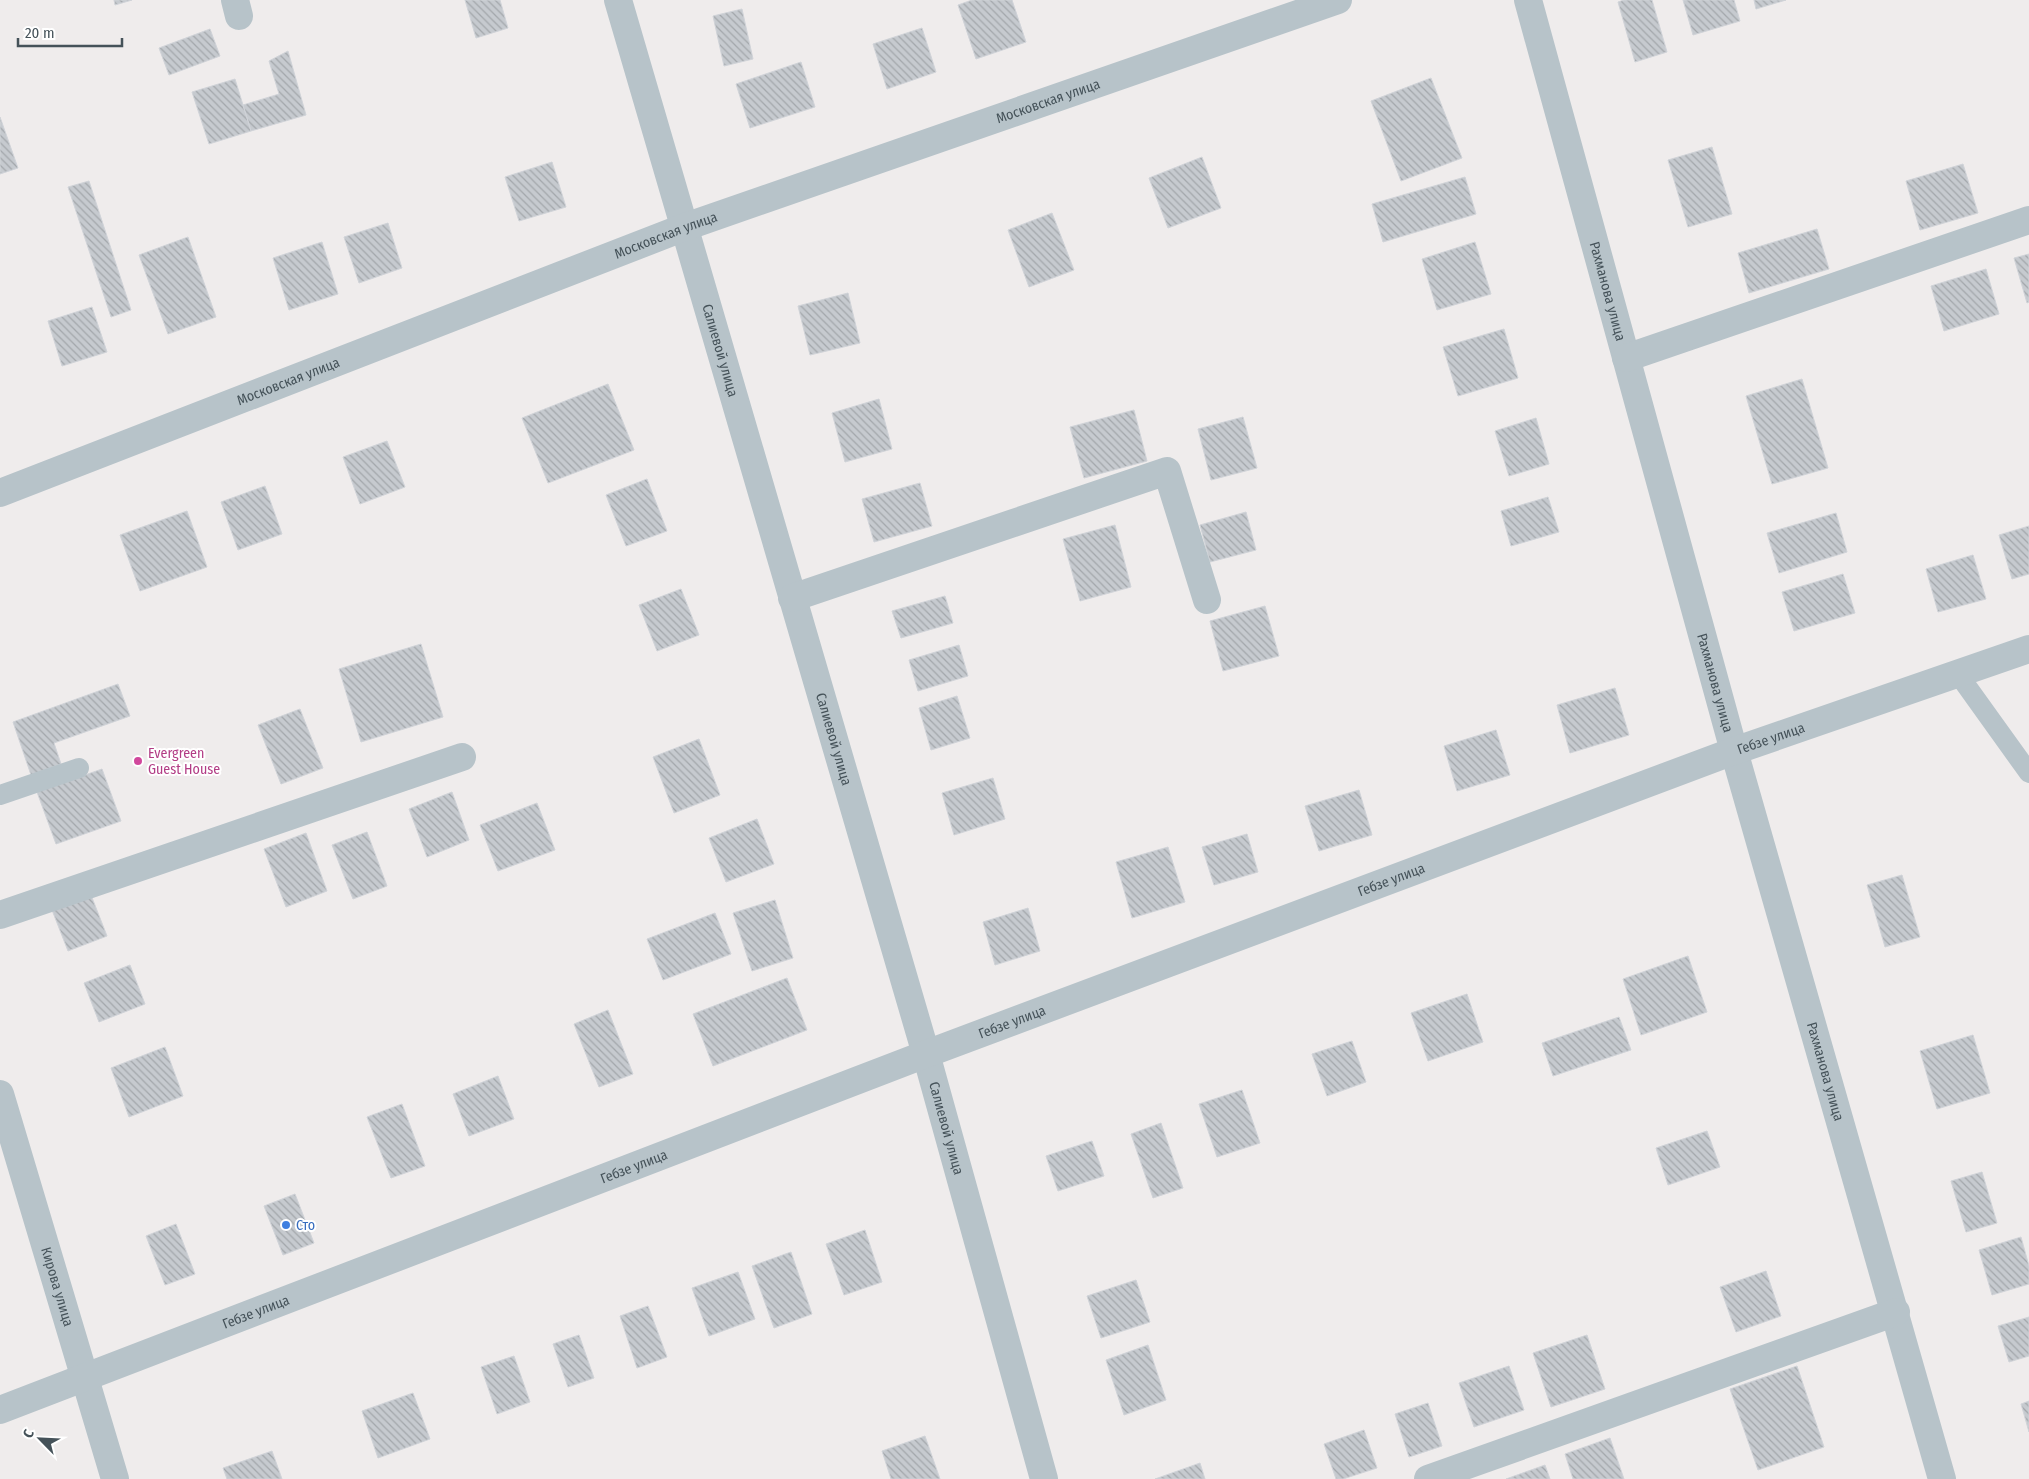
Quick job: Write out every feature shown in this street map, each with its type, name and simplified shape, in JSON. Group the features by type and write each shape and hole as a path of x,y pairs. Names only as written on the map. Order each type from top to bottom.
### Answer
{"street":[{"name":"Салиевой улица","path":"618,0 926,1054 1044,1479"},
{"name":"Московская улица","path":"0,493 685,227 1338,0"},
{"name":"Рахманова улица","path":"1528,0 1734,751 1896,1312 1942,1479"},
{"path":"1626,358 2029,220"},
{"path":"792,598 1167,471 1207,600"},
{"name":"Гебзе улица","path":"0,1410 84,1376 926,1054 1734,751 2029,649"},
{"path":"0,915 462,757"},
{"name":"Кирова улица","path":"0,1094 115,1479"},
{"path":"1428,1479 1896,1312"}],"lane":[{"path":"1958,674 2029,773"},
{"path":"0,795 79,768"}],"building":[{"path":"114,0 132,0 115,5"},
{"path":"465,0 500,0 508,28 476,38"},
{"path":"972,0 1012,0 1026,42 976,59 958,5"},
{"path":"1624,0 1652,0 1667,52 1635,62 1618,2"},
{"path":"1683,0 1734,0 1740,21 1693,35"},
{"path":"1754,0 1786,0 1756,9"},
{"path":"742,9 753,59 724,66 713,16"},
{"path":"922,28 936,72 887,89 873,44"},
{"path":"210,29 220,56 169,75 159,48"},
{"path":"288,51 306,115 251,131 243,105 279,94 269,61"},
{"path":"801,62 815,107 750,128 736,84"},
{"path":"1431,78 1462,158 1401,181 1371,101"},
{"path":"235,79 251,131 209,144 192,92"},
{"path":"0,117 18,168 0,174"},
{"path":"1712,147 1732,214 1688,227 1668,160"},
{"path":"1202,157 1221,208 1168,228 1149,178"},
{"path":"552,162 566,207 519,221 505,177"},
{"path":"1963,164 1978,213 1920,230 1906,181"},
{"path":"1465,177 1476,214 1383,242 1372,204"},
{"path":"89,181 131,310 111,317 68,187"},
{"path":"1052,213 1074,270 1029,287 1008,230"},
{"path":"388,223 402,268 359,283 344,237"},
{"path":"1817,229 1829,269 1749,293 1738,253"},
{"path":"188,237 216,317 168,334 139,255"},
{"path":"322,242 338,294 289,310 273,258"},
{"path":"1475,242 1491,294 1437,310 1422,259"},
{"path":"2029,254 2029,302 2027,303 2014,258"},
{"path":"1986,269 1999,314 1944,331 1931,286"},
{"path":"848,293 860,343 810,355 798,306"},
{"path":"92,307 107,352 62,366 48,321"},
{"path":"1504,329 1518,378 1458,396 1443,347"},
{"path":"1802,379 1828,468 1772,484 1746,396"},
{"path":"608,384 634,450 548,483 522,418"},
{"path":"879,399 892,449 845,462 832,413"},
{"path":"1134,410 1147,461 1084,478 1070,427"},
{"path":"1243,417 1257,468 1211,480 1198,429"},
{"path":"1536,418 1549,464 1509,476 1495,431"},
{"path":"387,441 405,487 360,504 343,457"},
{"path":"647,479 667,531 626,546 606,495"},
{"path":"920,483 932,526 874,542 862,499"},
{"path":"265,486 282,534 238,550 221,502"},
{"path":"1548,497 1559,532 1511,546 1501,511"},
{"path":"187,511 207,567 140,591 120,535"},
{"path":"1246,512 1256,550 1210,562 1200,525"},
{"path":"1836,513 1847,552 1779,573 1767,533"},
{"path":"1115,525 1131,587 1080,601 1063,539"},
{"path":"2029,526 2029,574 2012,579 1999,535"},
{"path":"1973,555 1986,599 1938,612 1926,569"},
{"path":"1843,574 1855,613 1794,631 1782,592"},
{"path":"681,589 699,635 657,651 639,605"},
{"path":"945,596 953,623 901,638 892,611"},
{"path":"1265,606 1279,656 1223,671 1210,621"},
{"path":"421,644 443,717 361,742 339,669"},
{"path":"959,645 968,676 918,691 909,660"},
{"path":"118,684 130,716 54,743 61,764 31,775 13,722"},
{"path":"1615,688 1629,735 1570,753 1557,705"},
{"path":"957,696 970,738 931,750 919,708"},
{"path":"300,709 323,768 281,784 258,725"},
{"path":"1496,730 1510,775 1457,791 1444,746"},
{"path":"699,739 720,795 674,813 653,757"},
{"path":"102,769 121,821 56,844 37,792"},
{"path":"993,778 1005,819 954,835 942,793"},
{"path":"1359,790 1372,835 1319,851 1305,806"},
{"path":"452,792 469,840 427,857 409,809"},
{"path":"537,803 555,850 498,871 480,825"},
{"path":"757,819 774,864 726,882 709,838"},
{"path":"367,832 387,886 353,899 332,845"},
{"path":"306,833 327,891 286,907 264,849"},
{"path":"1247,834 1258,872 1214,885 1202,847"},
{"path":"1168,847 1185,902 1132,918 1116,862"},
{"path":"1902,875 1920,937 1885,947 1867,885"},
{"path":"91,895 107,936 68,951 52,910"},
{"path":"775,900 793,958 752,971 733,913"},
{"path":"1028,908 1040,951 995,965 983,922"},
{"path":"715,913 731,954 663,980 647,939"},
{"path":"1688,956 1707,1012 1641,1035 1623,979"},
{"path":"130,965 145,1004 99,1022 84,983"},
{"path":"787,978 807,1030 713,1066 693,1014"},
{"path":"1467,994 1483,1042 1428,1061 1411,1013"},
{"path":"608,1010 633,1074 599,1087 574,1024"},
{"path":"1619,1017 1631,1050 1553,1076 1542,1043"},
{"path":"1973,1035 1990,1093 1937,1109 1920,1051"},
{"path":"1352,1041 1366,1082 1327,1096 1312,1054"},
{"path":"165,1047 183,1096 129,1117 111,1068"},
{"path":"498,1076 514,1119 469,1136 453,1094"},
{"path":"1242,1090 1260,1143 1217,1157 1199,1104"},
{"path":"402,1104 425,1166 391,1178 367,1117"},
{"path":"1161,1123 1183,1188 1153,1198 1131,1134"},
{"path":"1707,1131 1720,1167 1668,1185 1656,1148"},
{"path":"1092,1141 1104,1176 1058,1191 1046,1156"},
{"path":"1982,1172 1997,1223 1966,1232 1951,1181"},
{"path":"295,1194 314,1243 283,1255 264,1206"},
{"path":"176,1224 195,1274 165,1285 146,1236"},
{"path":"865,1230 882,1282 844,1295 826,1244"},
{"path":"2021,1237 2029,1266 2029,1284 1992,1295 1979,1250"},
{"path":"791,1252 812,1314 774,1328 752,1266"},
{"path":"1766,1271 1781,1316 1736,1332 1720,1287"},
{"path":"738,1272 755,1319 709,1336 692,1288"},
{"path":"1136,1280 1150,1322 1101,1338 1087,1296"},
{"path":"648,1306 667,1357 637,1368 620,1316"},
{"path":"2029,1317 2029,1356 2009,1362 1998,1326"},
{"path":"579,1335 594,1378 568,1387 553,1344"},
{"path":"1587,1335 1605,1389 1551,1407 1533,1353"},
{"path":"1148,1345 1166,1400 1124,1415 1106,1360"},
{"path":"514,1356 530,1402 497,1414 481,1367"},
{"path":"1509,1366 1524,1410 1474,1427 1459,1383"},
{"path":"1797,1366 1824,1447 1758,1470 1730,1389"},
{"path":"413,1393 430,1439 378,1458 362,1411"},
{"path":"2029,1401 2029,1432 2021,1404"},
{"path":"1428,1403 1442,1446 1409,1457 1395,1414"},
{"path":"1364,1430 1377,1468 1343,1479 1336,1479 1324,1444"},
{"path":"925,1436 940,1479 891,1479 882,1451"},
{"path":"1610,1438 1624,1479 1573,1479 1565,1454"},
{"path":"272,1451 282,1479 227,1479 223,1468"},
{"path":"1200,1463 1205,1479 1155,1479"},
{"path":"1545,1465 1550,1479 1506,1479"}],"place":[{"name":"Evergreen Guest House","path":"138,761"},
{"name":"Сто","path":"286,1225"}]}
